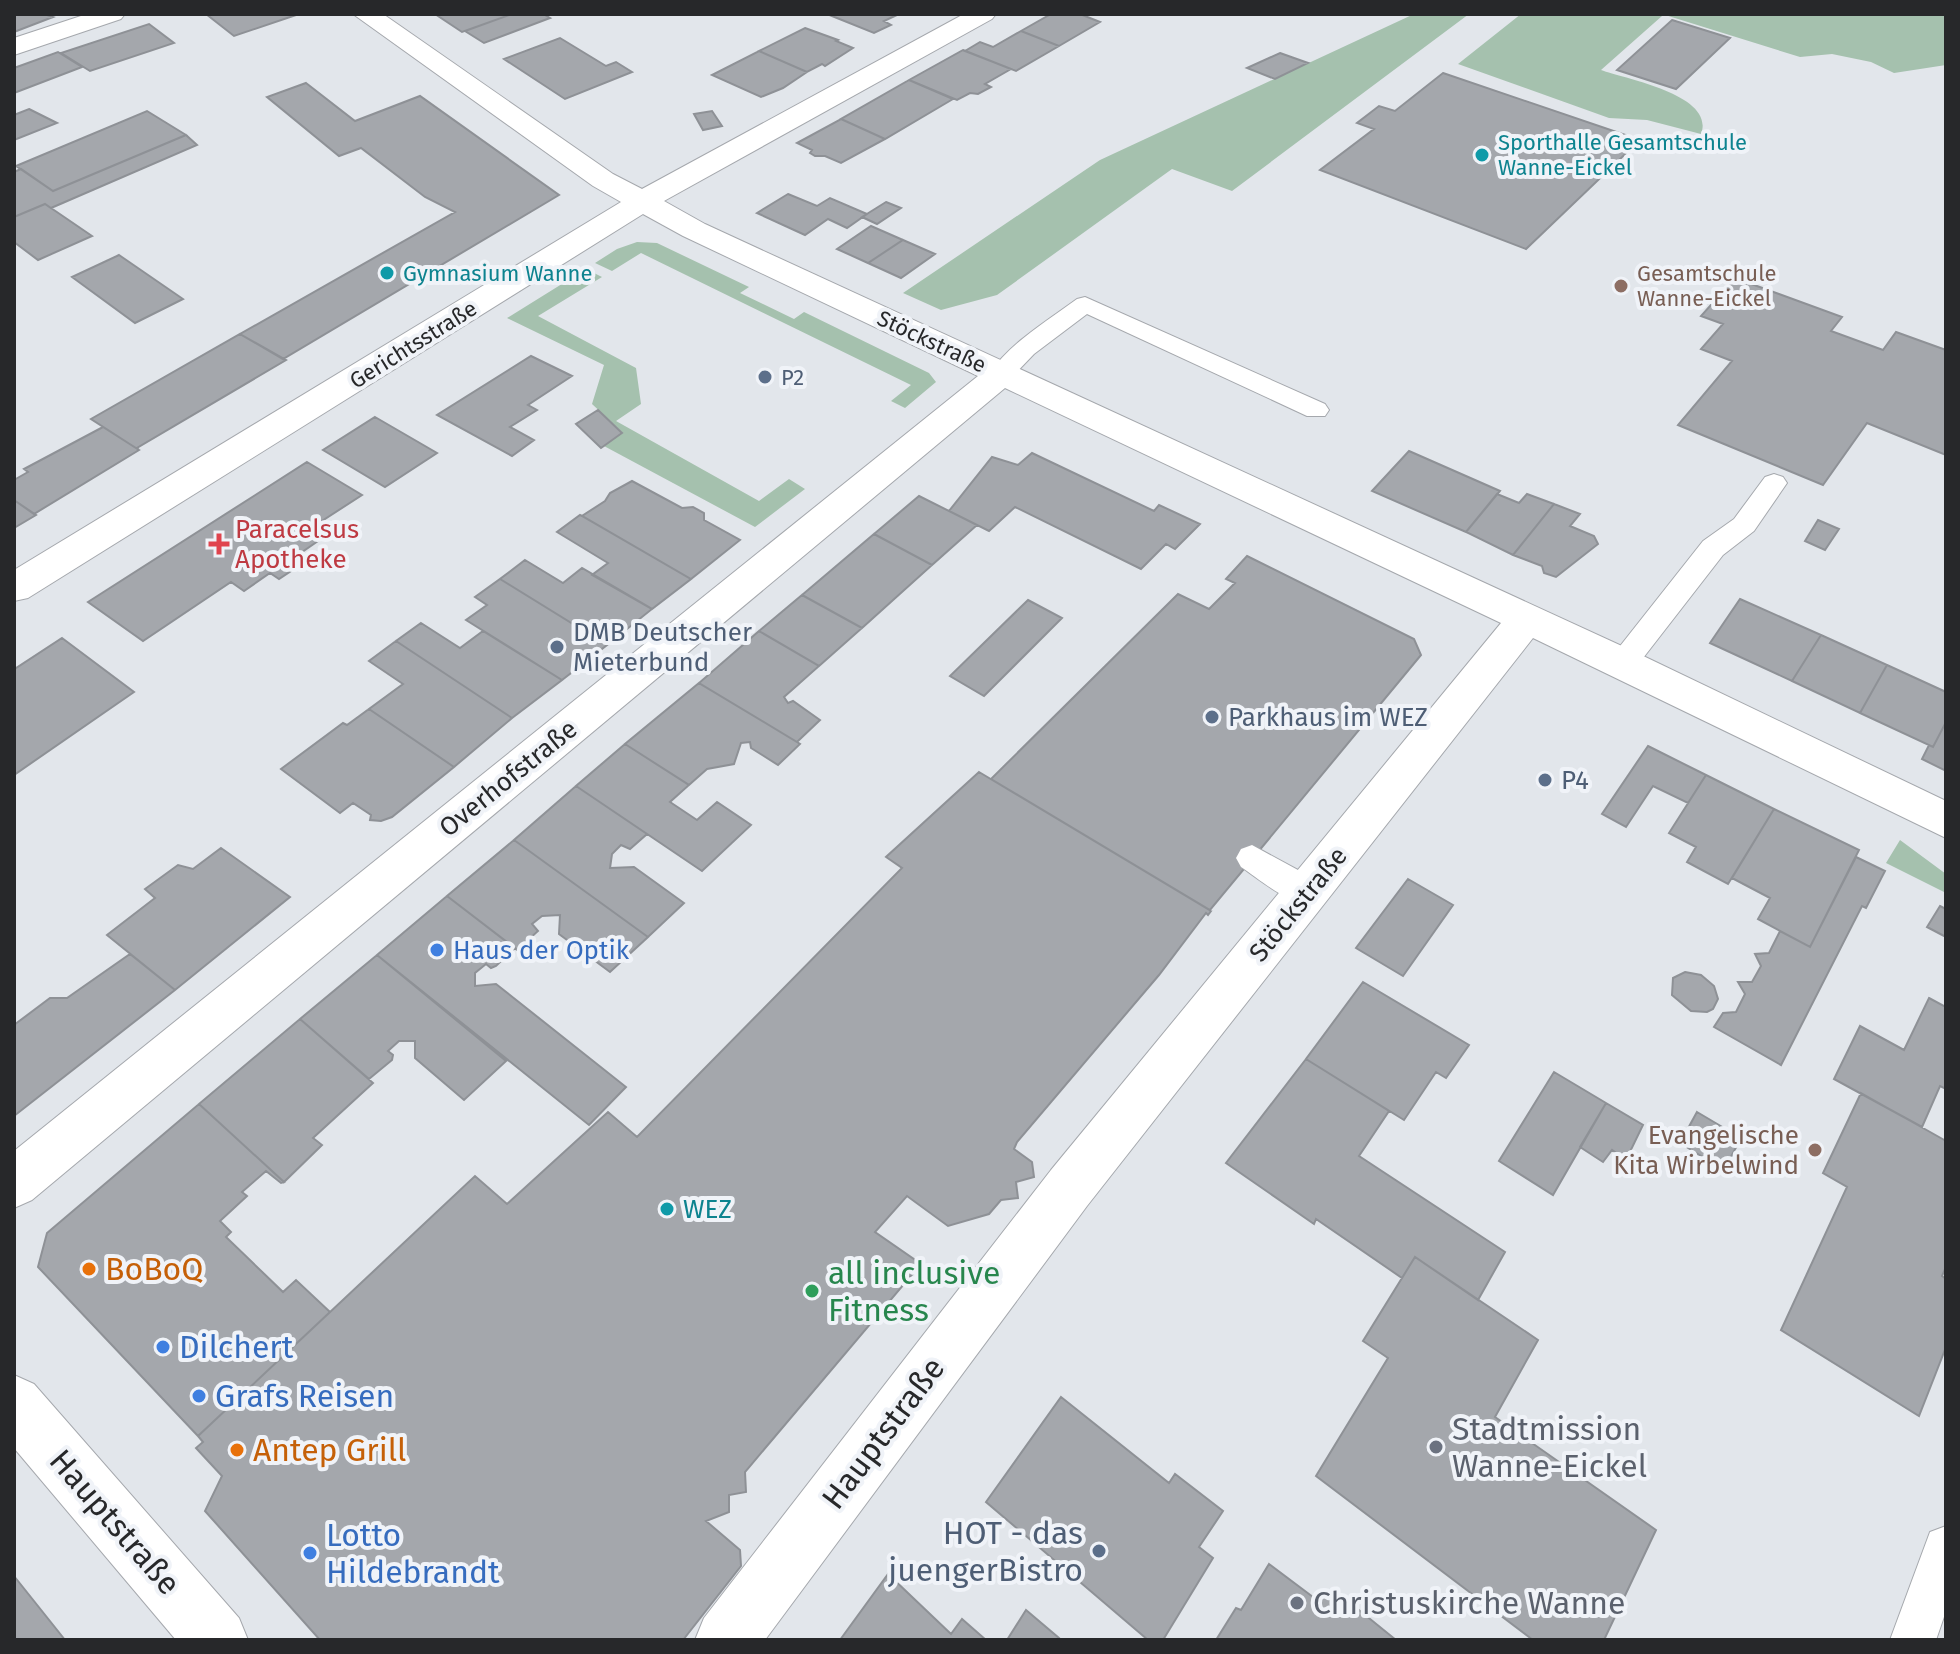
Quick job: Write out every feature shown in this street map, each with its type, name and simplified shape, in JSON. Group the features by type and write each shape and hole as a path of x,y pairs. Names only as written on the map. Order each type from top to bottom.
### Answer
{"street":[{"path":"14,47 112,14"},
{"name":"Stöckstraße","path":"366,14 603,180 641,202 1001,374 1623,663 1946,821"},
{"name":"Gerichtsstraße","path":"14,588 641,202 983,14"},
{"name":"Overhofstraße","path":"14,1183 1001,374"},
{"name":"Stöckstraße","path":"1069,1188 1526,619"},
{"name":"Hauptstraße","path":"726,1640 1069,1188"},
{"name":"Hauptstraße","path":"14,1404 217,1640"}],"lane":[{"path":"1001,374 1026,349 1085,304 1316,410"},
{"path":"1623,663 1713,548 1744,525 1774,483"},
{"path":"1252,858 1308,892"},
{"path":"1913,1640 1946,1548"}],"green space":[{"path":"1414,14 1469,14 1232,191 1172,169 997,295 941,310 903,293 1100,160"},
{"path":"1521,14 1662,16 1601,70 1648,84 1683,99 1702,120 1701,134 1647,120 1609,118 1458,64"},
{"path":"1662,14 1946,14 1946,65 1894,73 1871,62 1832,54 1800,57"},
{"path":"637,242 657,243 749,287 740,293 794,319 804,312 929,373 936,382 905,408 891,401 911,385 641,253 612,271 595,263 617,249"},
{"path":"586,269 602,277 538,316 636,368 641,404 616,421 759,501 789,479 805,489 755,527 604,446 622,432 592,404 604,365 507,318"},
{"path":"1900,840 1946,874 1946,893 1886,863"}],"building":[{"path":"14,14 44,14 53,17 14,32"},
{"path":"206,14 299,14 234,36"},
{"path":"435,14 512,14 462,32"},
{"path":"512,14 543,14 550,18 484,43 465,31"},
{"path":"827,14 899,14 884,21 891,25 874,33"},
{"path":"1051,14 1080,14 1100,22 1059,46 1021,31"},
{"path":"1672,20 1730,38 1676,89 1617,70"},
{"path":"149,24 174,43 90,71 61,53"},
{"path":"805,28 853,48 825,66 822,64 807,72 759,51"},
{"path":"1021,31 1059,46 1016,71 965,51 980,42 993,47"},
{"path":"560,38 606,66 616,62 632,72 565,99 504,59"},
{"path":"963,50 1011,69 985,84 991,87 957,100 909,80"},
{"path":"759,51 807,72 783,88 761,97 712,75"},
{"path":"58,52 82,67 14,93 14,68"},
{"path":"1280,53 1308,63 1275,79 1247,68"},
{"name":"Sporthalle Gesamtschule Wanne-Eickel","path":"1443,73 1640,140 1526,249 1320,170 1374,129 1357,123 1379,106 1395,111"},
{"path":"909,80 953,99 885,139 841,119"},
{"name":"Gymnasium Wanne","path":"306,83 355,121 420,96 559,195 283,359 240,334 455,212 425,197 361,148 339,156 267,97"},
{"path":"29,109 57,123 14,140 14,115"},
{"path":"147,111 186,135 53,191 16,166"},
{"path":"712,111 722,126 703,130 694,114"},
{"path":"841,119 885,139 841,163 825,156 815,156 810,153 812,150 797,143"},
{"path":"186,135 197,145 51,208 45,204 14,217 14,172 21,169 53,191"},
{"path":"788,194 817,206 830,198 867,214 847,228 828,219 805,235 757,213"},
{"path":"886,202 901,208 877,224 862,217"},
{"path":"45,204 92,236 38,260 14,242 14,217"},
{"path":"871,226 903,240 868,263 837,249"},
{"path":"903,240 935,254 901,278 868,263"},
{"path":"119,255 183,299 135,323 72,277"},
{"path":"1735,278 1842,317 1831,331 1883,350 1896,332 1946,350 1946,455 1867,423 1823,485 1678,425 1732,361 1701,349 1723,324 1701,316"},
{"path":"240,334 286,360 137,448 139,450 91,419"},
{"path":"531,356 572,376 528,405 537,410 510,427 534,440 512,456 437,415"},
{"path":"598,410 622,433 601,448 576,424"},
{"path":"375,417 437,453 385,487 323,450"},
{"path":"103,427 139,450 34,514 14,500 14,480 28,472 24,469"},
{"path":"1409,451 1500,491 1466,532 1372,491"},
{"path":"1032,453 1154,511 1159,505 1200,524 1175,549 1166,544 1141,569 1015,507 989,531 949,511 992,457 1018,465"},
{"path":"307,462 362,495 305,532 318,541 282,566 291,571 279,579 270,573 244,591 231,582 143,641 88,602"},
{"path":"632,481 682,508 693,507 704,513 704,520 740,540 691,579 582,516 605,501 610,493"},
{"path":"1497,494 1519,503 1527,494 1554,504 1513,555 1466,532"},
{"path":"919,496 977,525 932,565 874,534"},
{"path":"14,500 36,515 14,528"},
{"path":"1554,504 1580,514 1570,526 1594,536 1598,544 1556,577 1544,573 1542,566 1513,555"},
{"path":"580,515 691,579 652,609 592,575 608,563 557,532"},
{"path":"1818,520 1839,529 1825,550 1805,541"},
{"path":"874,534 932,565 862,628 802,595"},
{"name":"Parkhaus im WEZ","path":"1247,556 1414,639 1421,655 1210,910 991,779 1178,594 1209,609 1235,583 1226,579"},
{"path":"525,560 563,583 582,568 652,609 607,645 500,579"},
{"path":"500,579 607,645 562,680 466,620 487,605 475,597"},
{"path":"802,595 862,628 819,666 759,631"},
{"path":"1740,599 1821,635 1792,681 1710,643"},
{"path":"1028,600 1062,618 984,696 950,676"},
{"path":"421,623 460,648 483,631 562,680 512,718 396,641"},
{"path":"759,631 819,666 784,697 788,703 793,701 820,720 797,742 699,683"},
{"path":"1821,635 1887,665 1860,713 1792,681"},
{"path":"62,638 134,692 14,775 14,667"},
{"path":"396,641 512,718 454,767 369,709 403,684 369,661"},
{"path":"1887,665 1946,692 1946,722 1933,747 1860,713"},
{"path":"699,683 800,744 778,765 751,748 750,742 741,743 734,764 707,769 689,785 625,744"},
{"path":"369,709 454,767 392,817 381,821 370,820 371,815 353,803 340,813 281,769 343,723 347,725"},
{"path":"1946,722 1946,771 1922,759 1929,745 1933,747"},
{"path":"625,744 689,785 670,802 697,820 717,802 751,825 702,871 576,786"},
{"path":"1648,746 1706,775 1688,803 1653,786 1626,827 1602,814"},
{"name":"WEZ","path":"979,772 1211,911 1208,915 1206,913 1159,975 1017,1142 1014,1149 1032,1162 1034,1177 1016,1182 1018,1198 1001,1200 989,1214 948,1226 907,1196 875,1232 921,1264 745,1472 746,1492 729,1495 729,1512 706,1521 740,1550 741,1566 683,1640 320,1640 205,1511 222,1476 196,1448 203,1442 198,1436 475,1176 507,1204 608,1112 637,1137 902,868 886,857"},
{"path":"1706,775 1774,809 1728,884 1687,862 1696,847 1669,833"},
{"path":"576,786 647,834 630,849 621,845 612,854 610,868 634,867 684,903 648,937 514,840"},
{"path":"1774,809 1859,850 1810,947 1758,919 1770,898 1732,878"},
{"path":"514,840 648,937 610,972 559,934 560,915 542,916 532,924 538,931 517,950 447,896"},
{"path":"221,848 290,897 175,990 107,935 155,898 145,889 178,865 193,869"},
{"path":"1856,857 1885,871 1866,908 1862,906 1781,1065 1714,1027 1723,1013 1736,1012 1745,994 1738,982 1752,982 1761,966 1755,954 1769,953 1780,931 1810,947"},
{"path":"1408,879 1453,905 1403,976 1356,948"},
{"path":"447,896 515,948 496,966 491,968 486,964 475,973 475,986 496,984 626,1087 589,1125 377,955"},
{"path":"1940,906 1946,909 1946,937 1927,927"},
{"path":"130,954 175,990 14,1116 14,1025 50,998 67,998"},
{"path":"377,955 506,1061 464,1100 415,1058 415,1041 399,1041 388,1051 393,1055 392,1060 369,1079 300,1019"},
{"path":"1685,972 1701,975 1714,986 1718,999 1713,1009 1707,1012 1691,1011 1672,995 1673,978"},
{"path":"1363,982 1469,1045 1446,1078 1436,1072 1404,1120 1306,1059"},
{"path":"1929,998 1946,1007 1946,1089 1940,1086 1922,1127 1834,1079 1860,1026 1904,1050"},
{"path":"300,1019 373,1083 313,1138 322,1145 284,1182 199,1104"},
{"path":"1306,1059 1389,1111 1359,1156 1505,1252 1478,1300 1415,1257 1402,1278 1316,1219 1314,1224 1226,1163"},
{"path":"1554,1072 1606,1103 1553,1195 1499,1161"},
{"path":"1861,1093 1946,1141 1946,1267 1942,1276 1946,1279 1946,1347 1919,1416 1781,1330 1847,1187 1823,1173"},
{"path":"1606,1103 1643,1125 1626,1160 1612,1150 1603,1162 1580,1147"},
{"path":"199,1104 284,1182 281,1183 266,1171 242,1192 247,1196 220,1221 231,1232 226,1237 283,1292 296,1280 330,1312 198,1436 38,1267 47,1233"},
{"path":"1697,1112 1741,1138 1724,1170 1680,1143"},
{"name":"Stadtmission Wanne-Eickel","path":"1415,1257 1538,1340 1495,1417 1656,1530 1604,1640 1533,1640 1316,1476 1388,1358 1363,1341"},
{"path":"1061,1397 1169,1483 1175,1474 1223,1511 1199,1547 1213,1558 1163,1640 1148,1640 986,1502"},
{"name":"Christuskirche Wanne","path":"1269,1564 1313,1597 1338,1593 1396,1640 1216,1640 1236,1608 1241,1610"},
{"path":"888,1574 951,1634 962,1619 986,1640 840,1640"},
{"path":"14,1576 65,1640 14,1640"},
{"path":"1026,1610 1059,1638 1061,1640 1007,1640"}],"place":[{"name":"Sporthalle Gesamtschule Wanne-Eickel","path":"1482,155"},
{"name":"Gymnasium Wanne","path":"387,273"},
{"name":"Gesamtschule Wanne-Eickel","path":"1621,286"},
{"name":"P2","path":"765,377"},
{"name":"Paracelsus Apotheke","path":"219,544"},
{"name":"DMB Deutscher Mieterbund","path":"557,647"},
{"name":"Parkhaus im WEZ","path":"1212,717"},
{"name":"P4","path":"1545,780"},
{"name":"Haus der Optik","path":"437,950"},
{"name":"Evangelische Kita Wirbelwind","path":"1815,1150"},
{"name":"WEZ","path":"667,1209"},
{"name":"BoBoQ","path":"89,1269"},
{"name":"all inclusive Fitness","path":"812,1291"},
{"name":"Dilchert","path":"163,1347"},
{"name":"Grafs Reisen","path":"199,1396"},
{"name":"Stadtmission Wanne-Eickel","path":"1436,1447"},
{"name":"Antep Grill","path":"237,1450"},
{"name":"HOT - das juengerBistro","path":"1099,1551"},
{"name":"Lotto Hildebrandt","path":"310,1553"},
{"name":"Christuskirche Wanne","path":"1297,1603"}]}
